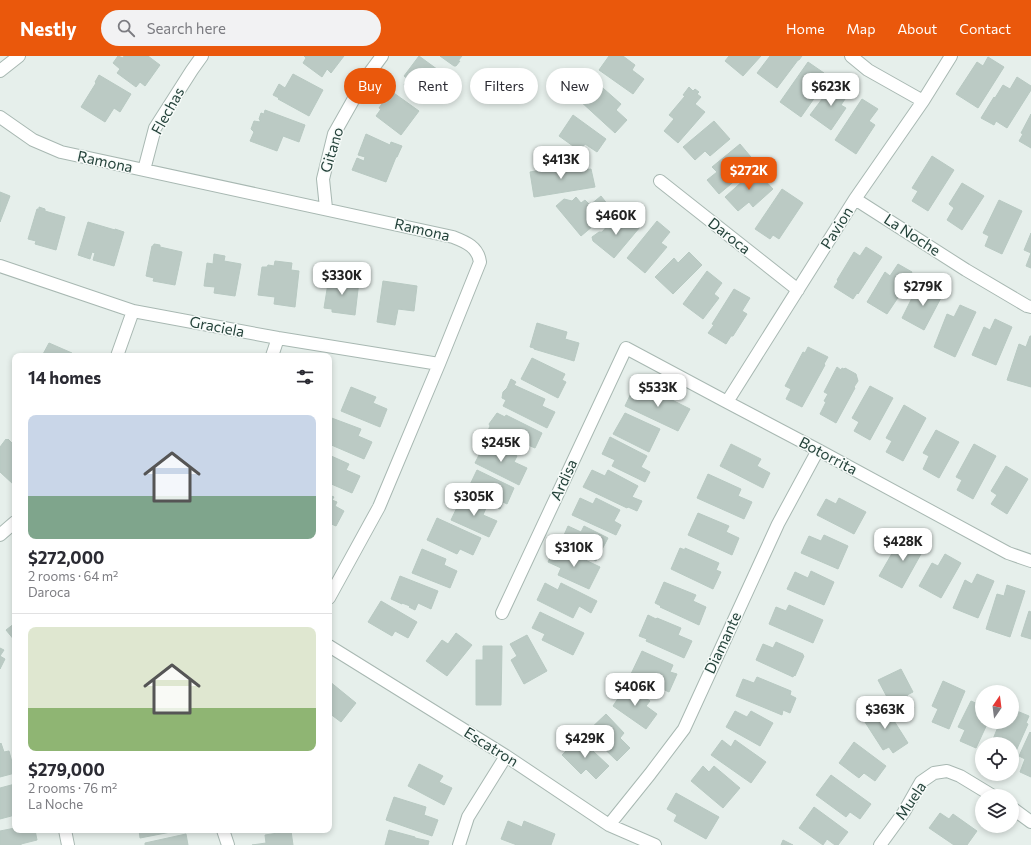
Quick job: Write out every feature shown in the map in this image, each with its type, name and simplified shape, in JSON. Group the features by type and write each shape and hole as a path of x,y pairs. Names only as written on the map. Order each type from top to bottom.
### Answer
{"street":[{"path":"0,71 18,56"},
{"name":"Flechas","path":"144,170 155,128 202,56"},
{"name":"Gitano","path":"326,208 323,179 334,134 365,79 382,56"},
{"path":"851,56 868,70 923,102"},
{"name":"Pavion","path":"727,402 855,199 923,102 950,56"},
{"name":"Ramona","path":"0,117 33,140 61,152 326,208 453,237 472,246 479,255 480,262 379,507 332,593"},
{"name":"Daroca","path":"660,180 798,290"},
{"name":"La Noche","path":"855,199 966,270 1031,307"},
{"name":"Graciela","path":"1,270 133,311 278,338 439,364"},
{"path":"118,353 133,311"},
{"path":"273,353 278,338"},
{"name":"Botorrita","path":"626,348 1008,553 1031,561"},
{"name":"Ardisa","path":"502,613 626,348"},
{"name":"Diamante","path":"609,825 650,774 684,728 778,524 818,450"},
{"path":"0,535 12,525"},
{"name":"Escatron","path":"332,648 506,756 609,825 655,845"},
{"path":"459,845 468,817 506,756"},
{"name":"Muela","path":"880,845 904,812 921,782 934,773 947,771 960,776 981,789"},
{"path":"1019,813 1031,822"},
{"path":"66,833 68,845"},
{"path":"225,833 228,845"}],"building":[{"path":"118,56 123,58 124,56 148,56 160,65 145,86 140,82 136,87 117,73 120,69 113,63"},
{"path":"304,56 344,56 331,73 327,69 322,77 303,63 306,58"},
{"path":"419,56 435,68 410,68"},
{"path":"440,56 462,56 456,66 454,66"},
{"path":"609,56 623,56 635,65 632,70 644,79 633,94 603,73 603,68 600,68"},
{"path":"729,56 761,56 743,76 725,61"},
{"path":"770,56 802,56 777,88 757,73"},
{"path":"988,57 1004,67 978,108 956,94 977,62 983,66"},
{"path":"808,62 824,73 815,85 820,90 801,117 780,102"},
{"path":"293,74 323,90 309,116 273,95 279,84 285,88"},
{"path":"99,75 131,94 120,112 114,108 105,122 81,107 96,83 95,82"},
{"path":"1017,77 1031,86 1031,90 1007,128 996,121 994,125 981,118 1003,85 1010,89"},
{"path":"835,82 849,93 841,105 846,108 831,130 810,115"},
{"path":"689,87 693,91 695,89 699,92 697,94 701,97 695,104 705,112 678,143 664,131 674,119 669,115 685,96 683,95"},
{"path":"603,88 621,104 616,110 627,120 615,133 583,104 603,104"},
{"path":"396,95 404,100 404,104 409,104 419,111 401,135 376,116 381,109 379,108 382,104 396,104"},
{"path":"862,99 878,109 869,121 875,125 856,154 835,140"},
{"path":"265,110 305,125 299,142 283,136 277,151 250,141 254,132 251,129 254,121 260,122 259,119 261,113 264,114"},
{"path":"1031,114 1031,148 1019,141 1023,134 1021,133"},
{"path":"573,115 606,139 597,152 585,144 580,151 559,136"},
{"path":"714,121 730,139 710,156 705,151 695,160 683,147"},
{"path":"366,134 390,145 391,142 402,146 386,182 352,170 357,158 364,161 365,157 358,155"},
{"path":"740,144 756,163 719,194 707,180 717,172 712,167"},
{"path":"932,156 954,170 928,211 912,201 918,191 912,188"},
{"path":"575,164 577,171 591,169 595,187 534,197 530,172"},
{"path":"755,170 773,189 753,207 749,202 738,211 725,197"},
{"path":"962,183 984,196 962,230 947,220 954,208 949,204"},
{"path":"782,189 803,203 779,239 773,235 770,239 755,229"},
{"path":"0,192 10,196 0,222"},
{"path":"601,196 612,210 581,236 556,206 564,199 572,201 576,197 581,203 585,200 590,205"},
{"path":"999,200 1022,211 1002,254 985,246 989,236 983,233"},
{"path":"39,207 45,209 45,211 65,217 56,250 35,244 36,241 28,239 37,209 39,209"},
{"path":"625,216 640,227 614,258 593,241 592,237 599,232 602,232 611,222 616,227"},
{"path":"657,221 670,232 661,243 667,247 645,273 627,258"},
{"path":"88,222 124,232 114,266 93,260 95,253 92,252 90,259 78,255"},
{"path":"1031,233 1031,253 1024,250"},
{"path":"154,244 160,245 160,247 182,252 175,285 153,281 154,278 146,276 152,246"},
{"path":"866,247 882,257 858,294 857,293 853,299 834,287 854,252 860,256"},
{"path":"689,252 702,265 673,294 655,277 674,258 678,263"},
{"path":"1031,253 1031,268 1026,266"},
{"path":"214,254 225,256 224,261 241,264 235,296 214,293 215,287 204,286 207,263 213,264"},
{"path":"275,261 292,263 291,270 299,271 295,307 274,304 275,297 258,295 262,267 267,267 268,265 274,266"},
{"path":"898,264 912,272 900,292 901,293 887,314 867,302 885,272 890,276"},
{"path":"707,271 722,283 714,294 719,298 703,319 683,304"},
{"path":"329,277 359,281 355,315 332,312 332,309 324,308"},
{"path":"383,281 417,286 414,311 398,309 395,325 377,322"},
{"path":"927,285 943,294 924,330 902,318 915,292 922,295"},
{"path":"734,289 750,298 742,311 747,314 726,344 708,333"},
{"path":"960,305 976,312 955,357 934,347 947,314 954,317"},
{"path":"995,319 1012,327 996,365 972,355 984,327 990,330"},
{"path":"537,323 567,332 565,339 579,343 574,361 530,347"},
{"path":"1030,336 1031,387 1007,380 1019,344 1026,347"},
{"path":"49,343 72,353 44,353"},
{"path":"808,347 828,357 802,407 786,399 791,389 785,386 803,352 805,353"},
{"path":"532,358 565,374 562,380 566,382 558,398 521,379"},
{"path":"837,367 841,370 842,368 845,368 856,374 858,381 836,423 820,414 828,394 824,392"},
{"path":"511,379 516,382 514,385 545,399 542,406 555,412 547,428 503,406 506,400 502,398 503,392 507,388"},
{"path":"870,386 893,398 870,440 854,431 859,422 852,418"},
{"path":"351,387 376,397 373,403 387,409 380,427 341,411"},
{"path":"633,389 647,395 650,389 690,409 678,431 625,406"},
{"path":"904,405 926,418 903,461 886,452 892,441 886,438"},
{"path":"497,413 505,417 506,415 542,433 535,448 521,442 518,448 487,433 490,426 489,424"},
{"path":"625,413 660,429 649,452 613,434"},
{"path":"332,418 361,429 358,436 372,442 364,459 332,445"},
{"path":"936,430 959,442 939,478 923,469 929,456 923,453"},
{"path":"610,437 647,456 641,467 650,472 645,482 612,466 615,460 602,454"},
{"path":"6,439 12,443 12,483 0,472 0,447"},
{"path":"486,441 517,456 514,462 527,468 519,485 475,463"},
{"path":"731,444 761,459 757,466 770,473 763,488 720,466"},
{"path":"974,444 996,456 973,499 957,490 962,480 956,477"},
{"path":"332,456 349,464 346,470 360,476 352,493 332,484"},
{"path":"1006,466 1028,479 1007,514 991,504 997,495 991,491"},
{"path":"477,470 514,488 507,504 503,502 500,509 466,493"},
{"path":"592,470 605,476 608,470 638,486 632,497 642,501 637,511 628,507 627,508 583,487"},
{"path":"708,474 741,489 738,496 752,502 744,519 697,498"},
{"path":"462,497 486,508 483,515 497,521 489,537 451,520"},
{"path":"580,498 593,504 596,498 620,510 614,521 621,525 616,535 572,515"},
{"path":"839,498 866,512 854,534 817,515 826,499 836,504"},
{"path":"332,500 337,502 335,506 344,511 336,526 332,524"},
{"path":"698,513 729,526 726,532 739,538 732,555 688,535"},
{"path":"437,518 481,538 473,555 460,549 457,554 427,540"},
{"path":"568,526 581,532 584,526 608,538 596,561 561,542"},
{"path":"824,535 848,546 838,569 801,553 809,536 821,541"},
{"path":"909,537 926,545 902,588 879,576 894,550 896,551 899,543 904,546"},
{"path":"556,546 600,567 589,589 558,575 561,568 548,562"},
{"path":"680,548 685,550 685,548 719,563 716,570 721,572 713,589 671,569"},
{"path":"422,549 446,559 444,565 457,571 450,588 412,573"},
{"path":"945,554 961,563 941,598 919,586 932,563 938,566"},
{"path":"811,571 834,582 824,605 787,589 795,572 808,578"},
{"path":"977,574 994,581 978,618 953,608 965,580 972,584"},
{"path":"400,576 438,591 431,609 418,603 415,610 409,607 410,606 391,599"},
{"path":"664,582 696,595 693,601 706,607 699,625 660,607 661,606 655,603"},
{"path":"545,583 558,590 561,583 597,601 591,613 579,606 573,618 537,600"},
{"path":"1007,585 1025,591 1010,637 986,629 997,594 1004,596"},
{"path":"381,601 417,622 408,638 395,631 392,636 368,622"},
{"path":"789,605 823,620 813,643 769,624 776,607 786,611"},
{"path":"1029,611 1031,612 1031,639 1021,636"},
{"path":"540,612 584,633 573,655 542,640 545,634 532,628"},
{"path":"648,615 681,628 678,635 692,641 684,658 646,641 647,639 639,636"},
{"path":"12,625 12,637 6,630"},
{"path":"456,633 472,645 447,676 426,661 442,640 448,644"},
{"path":"527,635 547,671 524,684 511,660 517,656 510,644"},
{"path":"776,642 803,654 804,656 795,676 794,675 793,677 756,660 763,644 773,648"},
{"path":"483,646 502,646 501,705 476,705 476,660 483,660"},
{"path":"0,648 4,650 0,656"},
{"path":"642,651 673,665 670,672 677,674 669,692 631,674"},
{"path":"0,656 5,659 0,669"},
{"path":"901,669 913,692 907,695 914,708 897,716 878,680"},
{"path":"757,677 791,691 790,695 796,698 790,713 783,710 782,715 736,696 743,679 754,683"},
{"path":"943,681 965,691 949,729 932,722 938,709 932,706"},
{"path":"332,683 356,703 341,722 332,715"},
{"path":"627,685 650,701 646,706 657,714 646,729 613,706"},
{"path":"971,701 975,703 975,729 985,729 981,737 975,737 975,748 960,741 965,730 958,727"},
{"path":"884,705 908,743 893,753 889,747 883,750 863,719"},
{"path":"735,711 747,717 751,711 773,723 760,746 726,727"},
{"path":"1019,712 1029,716 1026,723 1028,724 1019,744 1019,737 994,737 997,729 1019,729"},
{"path":"606,714 624,733 620,738 630,748 617,761 587,732"},
{"path":"1030,732 1031,777 1020,772 1025,759 1019,756"},
{"path":"579,738 609,766 596,779 586,769 581,774 562,755"},
{"path":"722,740 731,747 735,740 766,762 751,783 711,755"},
{"path":"854,742 886,766 875,781 864,773 859,778 839,763"},
{"path":"1,743 4,752 9,751 12,762 12,774 0,777"},
{"path":"419,764 443,776 439,782 452,788 444,805 408,786"},
{"path":"703,766 709,772 714,766 740,788 723,808 691,781"},
{"path":"831,775 871,804 860,819 850,812 846,817 816,795"},
{"path":"12,785 12,816 0,819 0,788"},
{"path":"676,793 719,817 706,839 674,821 677,815 667,809"},
{"path":"394,797 426,807 424,815 438,820 432,836 386,820"},
{"path":"814,807 848,832 838,845 835,845 827,839 823,845 799,828"},
{"path":"940,813 949,819 953,814 975,830 976,833 967,845 954,845 929,828"},
{"path":"508,821 522,827 524,821 555,834 551,845 517,845 501,839"},
{"path":"12,829 12,833 36,833 37,840 21,845 0,845 0,831"},
{"path":"389,830 429,841 428,845 385,845"},
{"path":"139,833 166,833 140,838"},
{"path":"291,833 293,845 252,845 266,843 265,835"},
{"path":"186,834 188,845 145,845 145,843"},
{"path":"783,840 793,845 781,845"}]}
